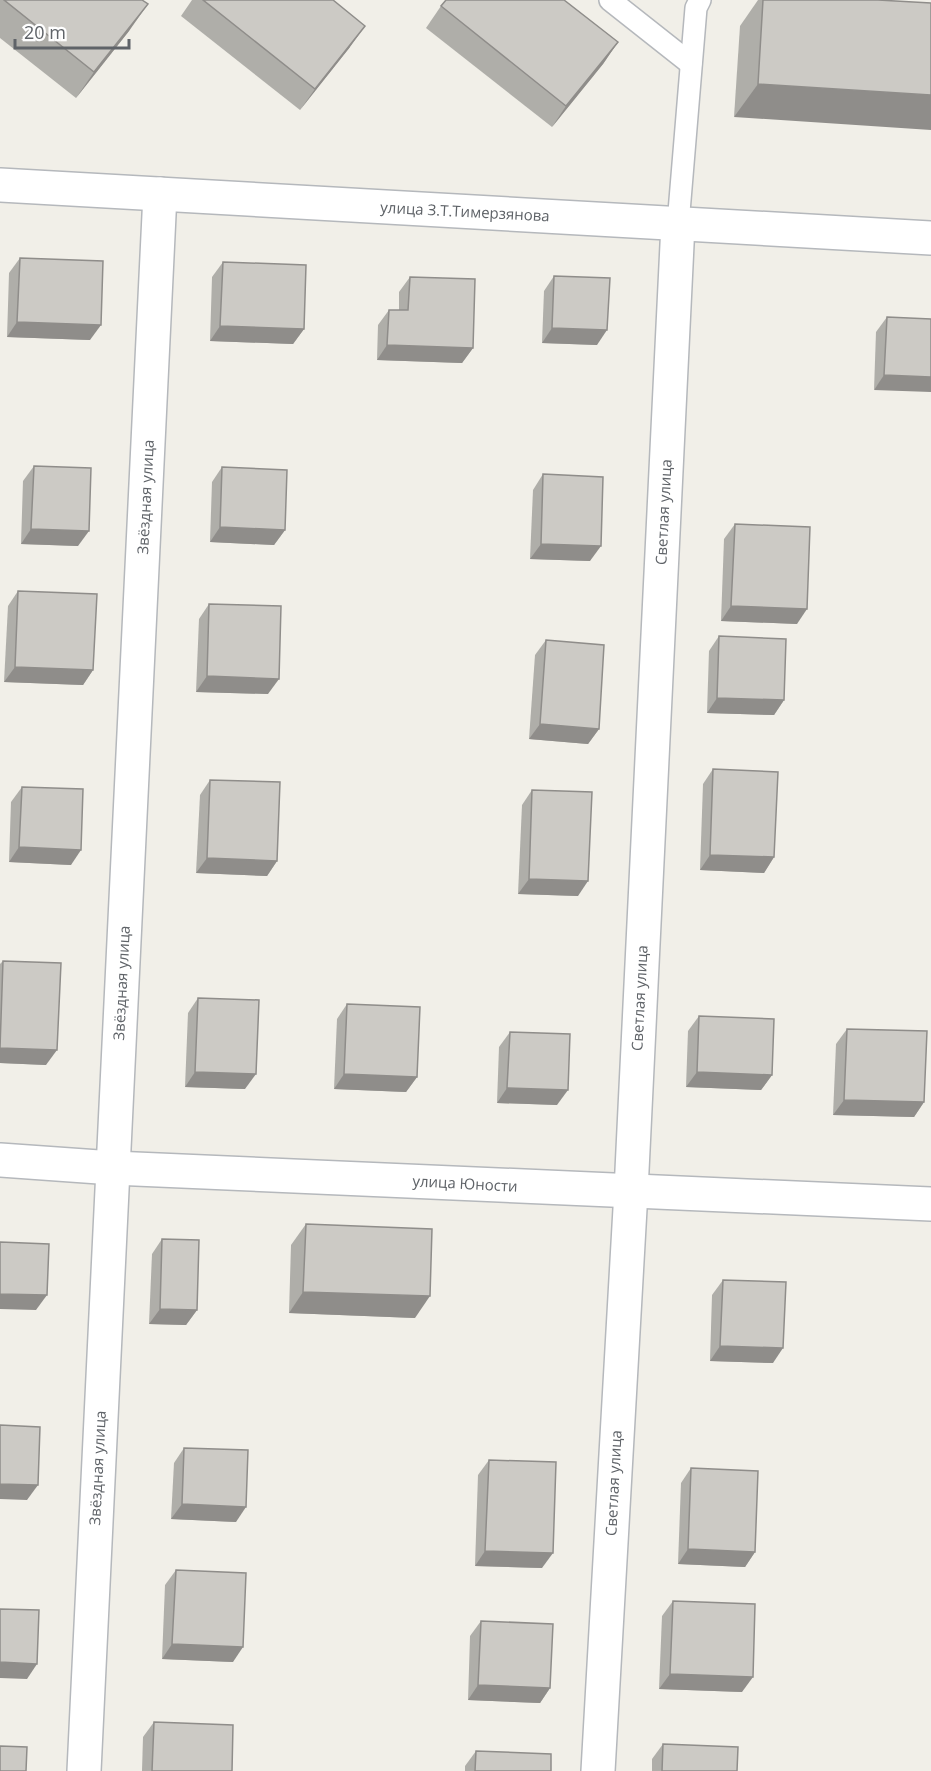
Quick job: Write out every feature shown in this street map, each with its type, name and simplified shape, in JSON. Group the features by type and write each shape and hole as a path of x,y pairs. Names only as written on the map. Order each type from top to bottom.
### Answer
{"street":[{"name":"улица З.Т.Тимерзянова","path":"0,185 931,238"},
{"name":"Звёздная улица","path":"84,1771 160,194"},
{"name":"Светлая улица","path":"598,1771 631,1191 678,224"},
{"name":"улица Юности","path":"0,1160 113,1168 931,1204"}],"lane":[{"path":"610,0 691,64"},
{"path":"678,224 696,8 700,0"}],"building":[{"path":"4,0 142,0 148,4 94,72"},
{"path":"203,0 333,0 365,26 315,89"},
{"path":"446,0 564,0 618,42 566,106 441,6"},
{"path":"763,0 878,0 931,3 931,95 758,84"},
{"path":"20,258 103,261 101,325 17,322"},
{"path":"223,262 306,265 304,329 220,326"},
{"path":"554,276 610,278 607,330 552,328"},
{"path":"410,277 475,279 473,348 387,345 389,310 408,310"},
{"path":"887,317 931,319 931,377 884,375"},
{"path":"34,466 91,468 89,531 31,529"},
{"path":"222,467 287,470 285,530 220,527"},
{"path":"543,474 603,477 601,546 541,544"},
{"path":"735,524 810,527 807,609 731,606"},
{"path":"18,591 97,594 93,670 15,667"},
{"path":"209,604 281,606 279,679 207,676"},
{"path":"719,636 786,639 784,700 717,698"},
{"path":"546,640 604,645 599,729 540,724"},
{"path":"713,769 778,772 774,857 710,855"},
{"path":"210,780 280,782 277,861 207,858"},
{"path":"22,787 83,789 81,850 19,847"},
{"path":"532,790 592,792 588,881 529,879"},
{"path":"3,961 61,963 57,1050 0,1048"},
{"path":"198,998 259,1000 256,1074 195,1072"},
{"path":"347,1004 420,1007 417,1077 344,1074"},
{"path":"699,1016 774,1019 772,1075 697,1072"},
{"path":"847,1029 927,1031 924,1102 844,1100"},
{"path":"510,1032 570,1034 568,1090 507,1088"},
{"path":"306,1224 432,1229 430,1296 303,1292"},
{"path":"162,1239 199,1240 197,1310 160,1309"},
{"path":"0,1242 49,1244 47,1295 0,1294"},
{"path":"723,1280 786,1282 783,1348 720,1346"},
{"path":"0,1425 40,1427 38,1485 0,1484"},
{"path":"184,1448 248,1450 246,1507 182,1504"},
{"path":"489,1460 556,1462 553,1553 485,1551"},
{"path":"691,1468 758,1471 755,1552 688,1549"},
{"path":"176,1570 246,1573 243,1647 172,1644"},
{"path":"673,1601 755,1604 753,1677 670,1674"},
{"path":"0,1609 39,1610 37,1664 0,1662"},
{"path":"481,1621 553,1624 550,1688 478,1685"},
{"path":"154,1722 233,1725 232,1771 152,1771"},
{"path":"663,1744 738,1747 737,1771 662,1771"},
{"path":"0,1746 27,1747 26,1771 0,1771"},
{"path":"476,1751 551,1754 551,1771 475,1771"}]}
